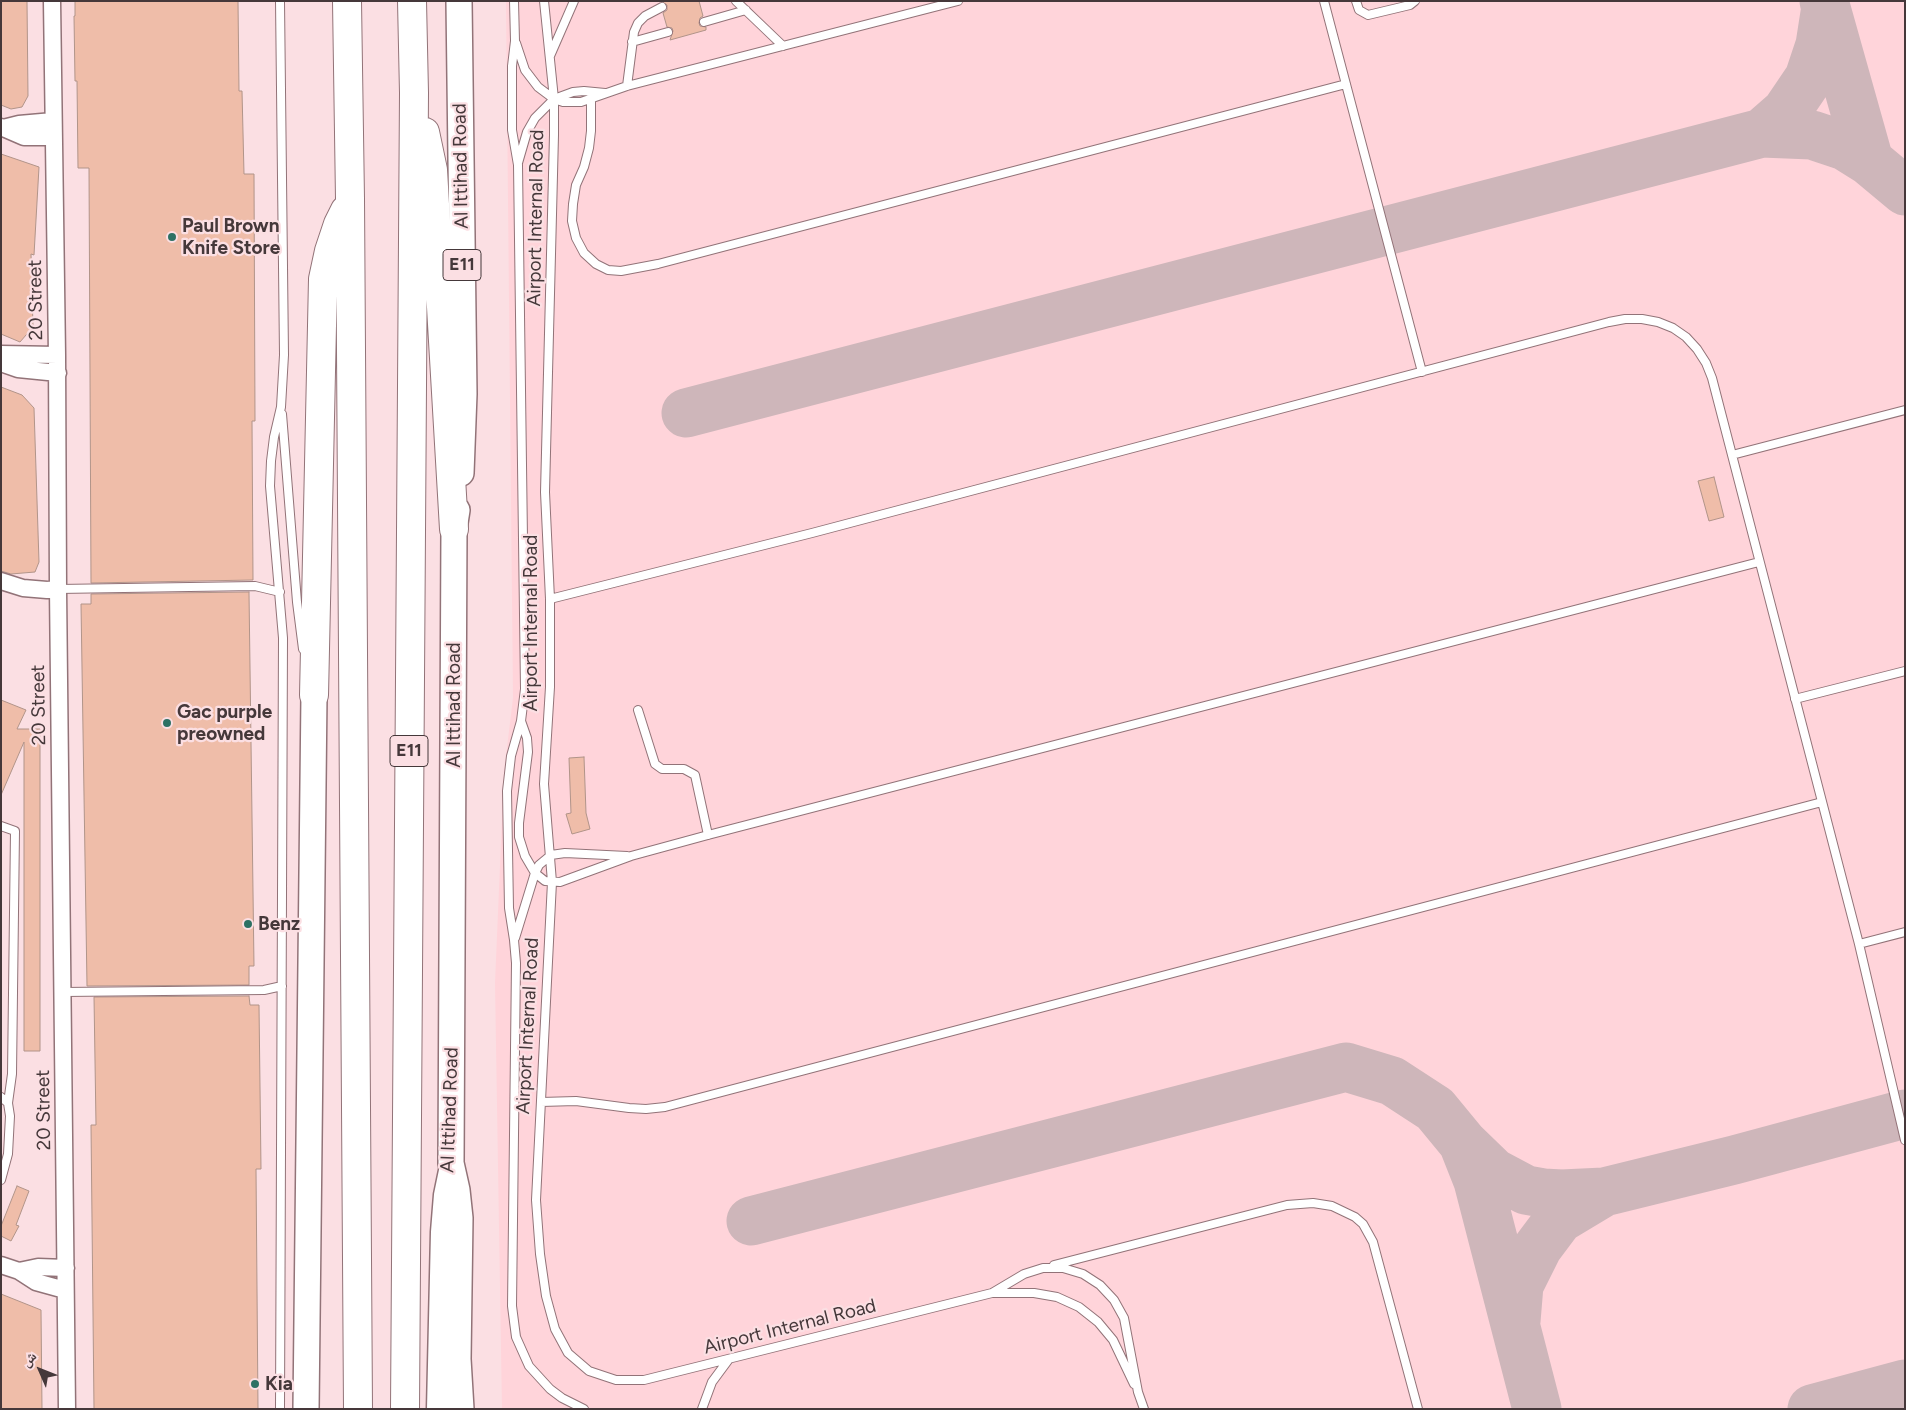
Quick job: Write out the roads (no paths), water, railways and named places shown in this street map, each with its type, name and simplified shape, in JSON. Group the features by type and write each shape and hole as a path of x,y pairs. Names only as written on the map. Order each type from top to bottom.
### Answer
{"highway":[{"path":"347,1 358,1409"},
{"name":"E11","path":"405,1409 414,93 412,1"},
{"path":"414,93 433,170 454,529"},
{"path":"314,695 323,279 328,251 338,224 350,200"}],"main road":[{"name":"Al Ittihad Road","path":"438,1409 442,1232 445,1195 451,1163 454,529 460,486 464,394 459,1"},
{"path":"306,1409 314,695"},
{"path":"451,1163 457,1190 460,1218 458,1359 461,1409"}],"street":[{"name":"20 Street","path":"52,1 58,374 58,589 67,1409"},
{"path":"2,128 24,136 53,129"},
{"path":"1,354 57,355"},
{"path":"1,363 11,368 58,374"},
{"path":"1,581 29,589 58,589"},
{"path":"1,1265 19,1271 36,1282 66,1290"},
{"path":"19,1271 38,1268 66,1268"}],"lane":[{"path":"280,1 284,355 281,407 297,602 304,654"},
{"name":"Airport Internal Road","path":"514,1 515,40 512,66 512,130 518,165 525,689 521,721 512,756 507,791 509,908 514,940 516,973 513,1322 522,1352 539,1378 562,1398 584,1409"},
{"name":"Airport Internal Road","path":"544,1 554,99 545,492 550,599 550,687 544,784 552,882 536,1200 540,1254 550,1314 560,1342 568,1353 589,1371 616,1380 644,1380 992,1293 1024,1274 1043,1268 1063,1268 1083,1274 1100,1285 1114,1300 1124,1318 1138,1392 1144,1409"},
{"path":"549,58 574,1"},
{"path":"736,1 783,46"},
{"path":"515,40 525,70 531,79 554,99 572,103 591,100 605,93 628,86 958,1"},
{"path":"1324,1 1422,372"},
{"path":"1356,1 1359,10 1368,15 1410,5 1416,1"},
{"path":"628,86 634,32 638,23 645,16 662,7"},
{"path":"704,22 746,10"},
{"path":"632,42 668,32"},
{"path":"591,100 591,132 584,167 576,185 572,221 576,238 584,253 596,264 608,270 621,271 658,264 1346,84"},
{"path":"518,165 527,132 535,118 554,99 584,90 605,93"},
{"path":"550,599 812,533 1609,322 1625,319 1642,319 1658,322 1673,328 1686,337 1706,362 1712,378 1859,944 1905,1140"},
{"path":"280,1409 283,638 270,486 273,445 281,407"},
{"path":"1732,455 1905,410"},
{"path":"521,721 527,738 528,752 519,836 525,856 535,873 546,881 552,882 568,879 631,856 708,835 1759,562"},
{"path":"58,589 255,586 280,592"},
{"path":"306,664 314,695"},
{"path":"1795,699 1905,671"},
{"path":"638,710 655,764 662,769 684,769 694,775 708,835"},
{"path":"541,1102 576,1101 629,1108 666,1107 1822,802"},
{"path":"1,826 15,831 12,1074 4,1100 10,1116 8,1154 1,1180"},
{"path":"514,940 535,873 540,865 551,855 565,853 631,856"},
{"path":"1859,944 1905,932"},
{"path":"63,992 264,990 282,986"},
{"path":"1043,1268 1287,1205 1313,1203 1332,1206 1355,1217 1363,1224 1373,1242 1418,1409"},
{"path":"992,1293 1034,1292 1058,1297 1079,1307 1098,1322 1113,1340 1138,1392"},
{"path":"702,1409 712,1382 729,1359"}],"place":[{"name":"Paul Brown Knife Store","path":"172,237"},
{"name":"Gac purple preowned","path":"167,723"},
{"name":"Benz","path":"248,924"},
{"name":"Kia","path":"255,1384"}]}
